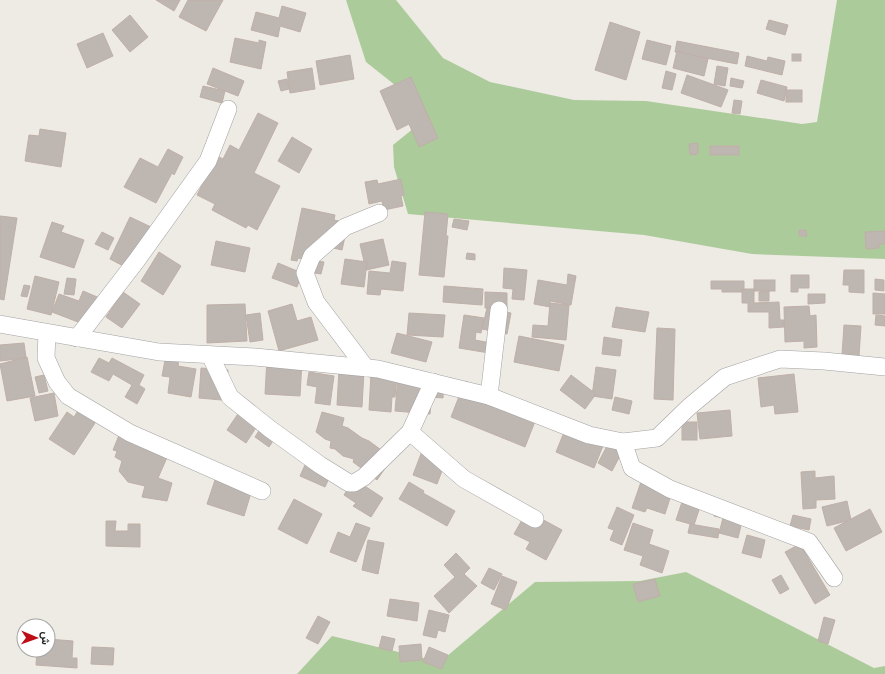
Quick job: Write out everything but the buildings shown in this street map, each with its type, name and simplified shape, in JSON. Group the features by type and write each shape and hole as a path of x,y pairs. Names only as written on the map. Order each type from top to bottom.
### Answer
{"street":[{"path":"77,338 137,260 208,161 228,109"},
{"path":"366,368 316,302 305,273 312,256 345,228 379,213"},
{"path":"489,396 499,310"},
{"path":"0,324 160,352 255,357 378,369 489,396 588,434 623,442 657,438 689,407 725,377 780,359 824,361 885,367"},
{"path":"47,333 46,358 57,382 68,396 130,433 262,491"},
{"path":"210,355 230,397 270,429 320,465 349,483 354,483 364,477 410,432 433,382"},
{"path":"410,432 464,479 535,519"},
{"path":"623,442 632,468 670,489 809,542 834,578"}],"green space":[{"path":"346,0 396,0 443,58 490,82 574,100 646,101 802,124 817,122 837,0 885,0 885,259 752,254 644,235 408,214 394,167 393,145 414,128 400,89 366,62"},
{"path":"686,572 874,668 885,666 885,674 297,674 332,636 440,662 535,582 640,581"}]}
